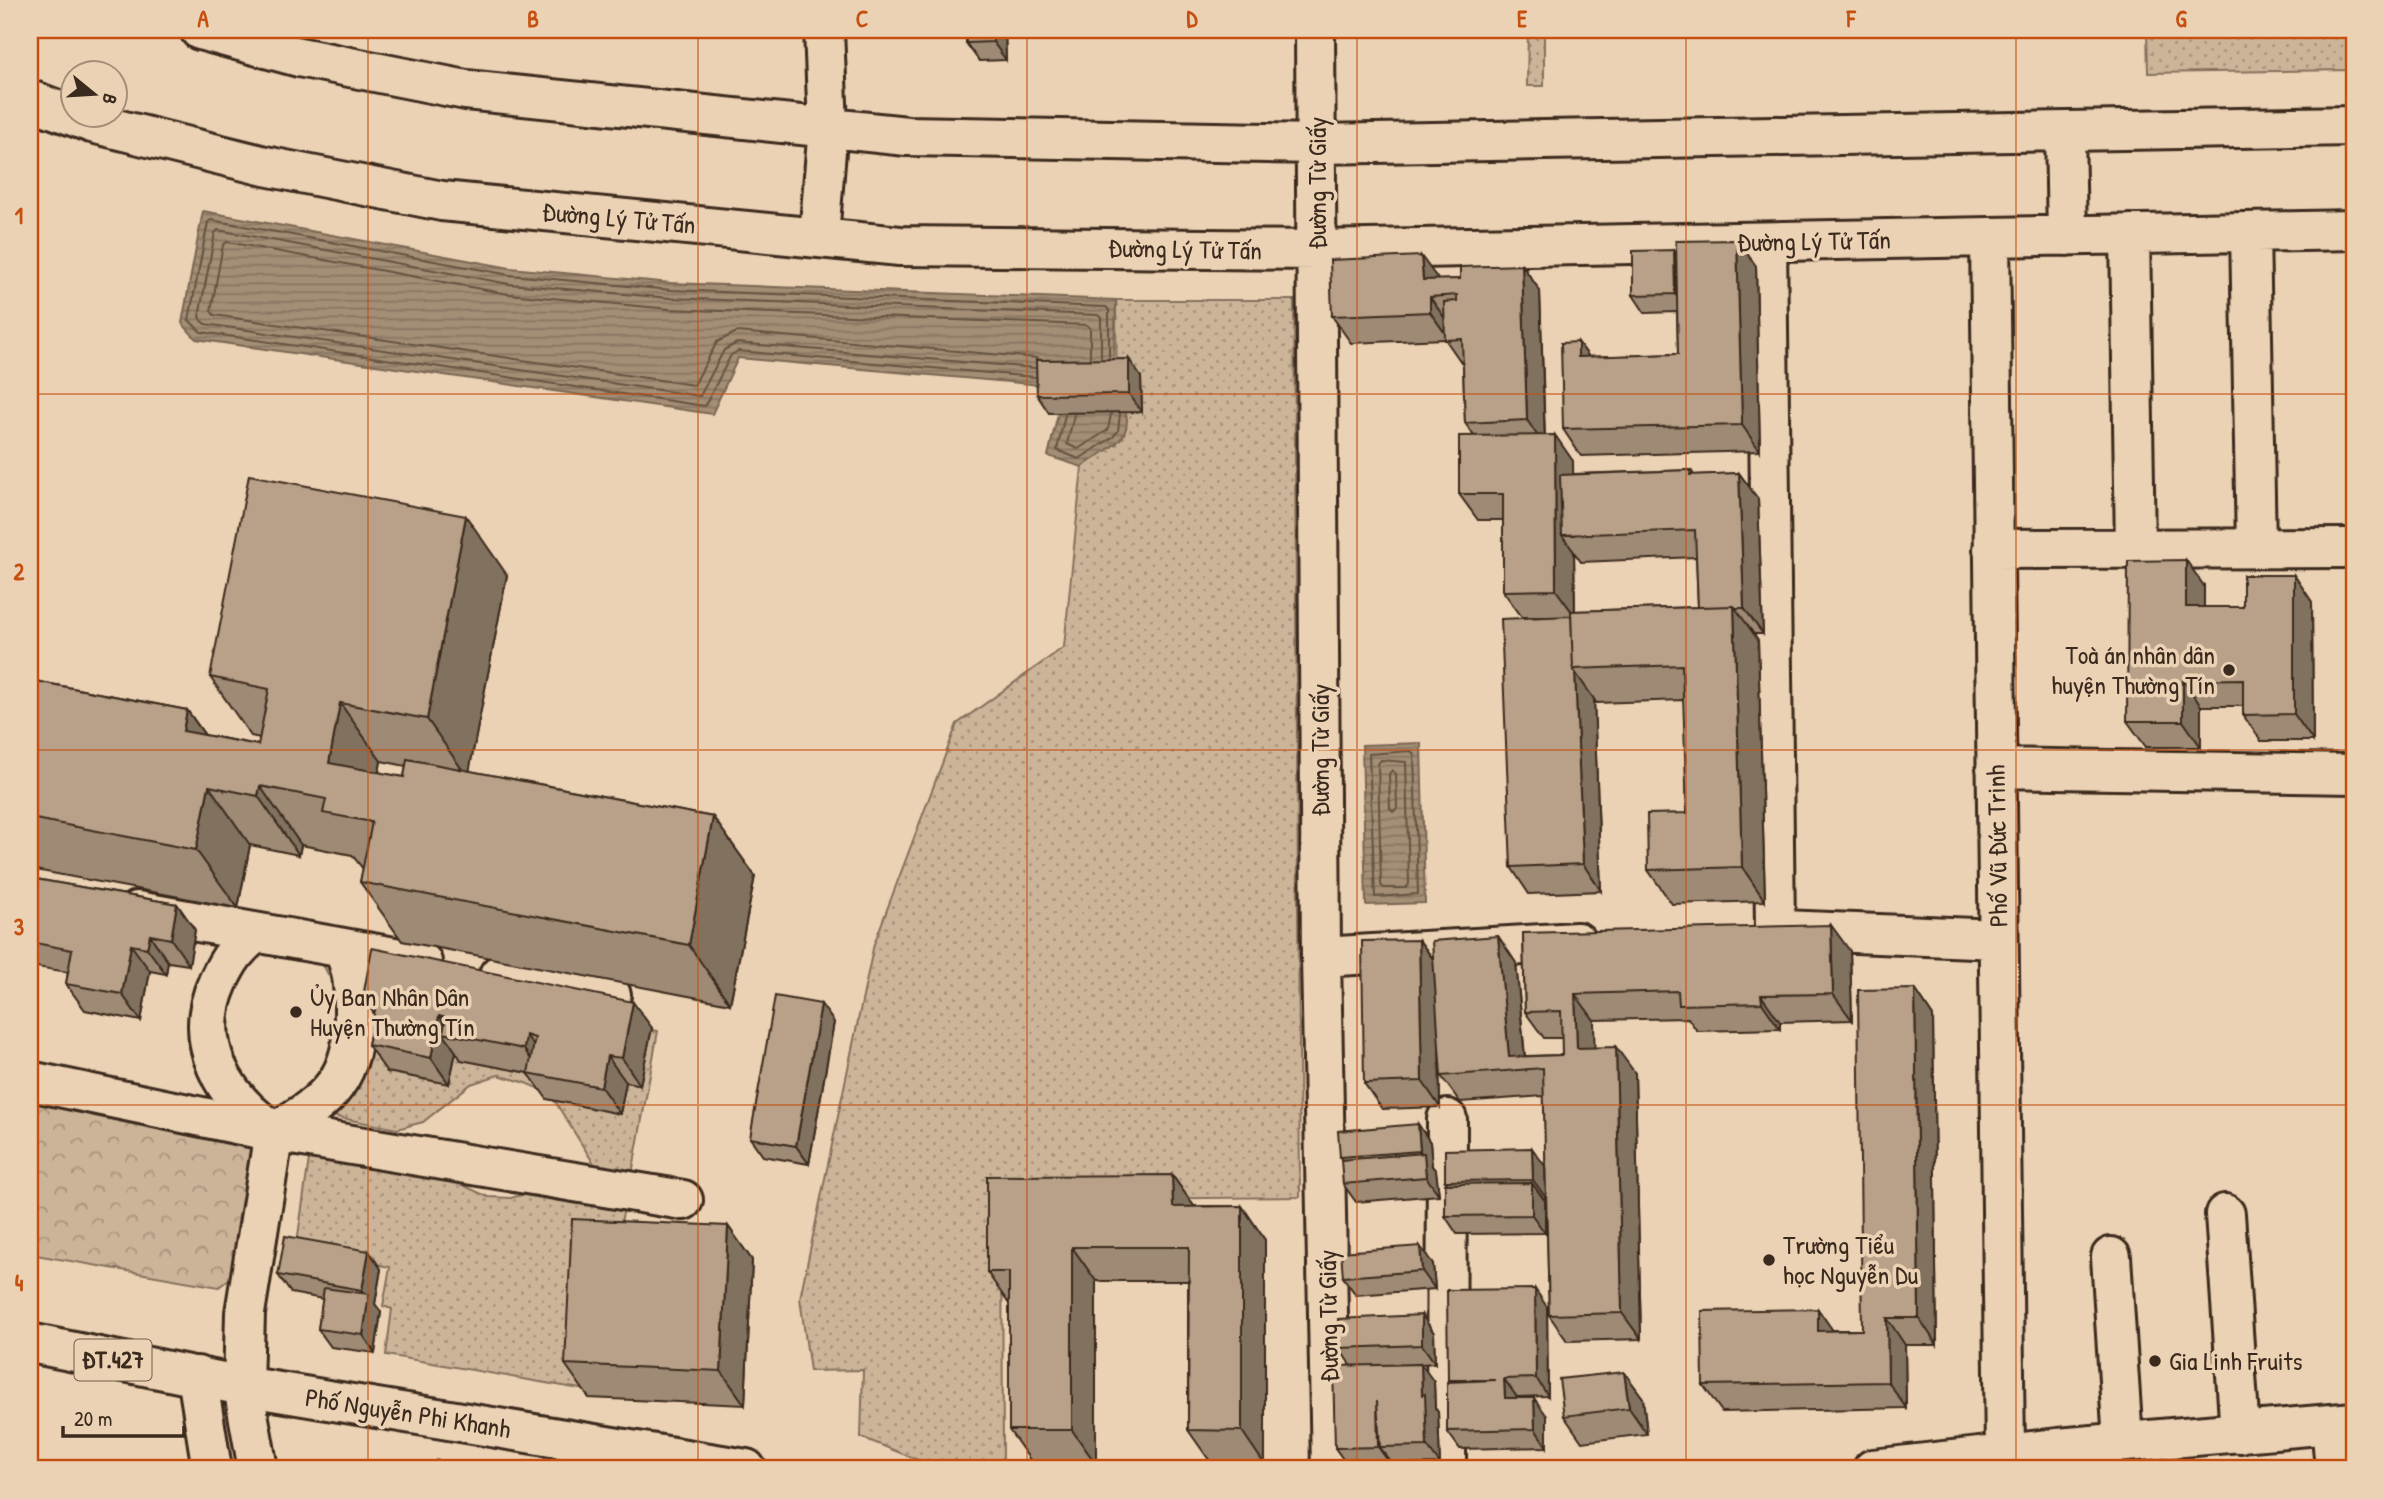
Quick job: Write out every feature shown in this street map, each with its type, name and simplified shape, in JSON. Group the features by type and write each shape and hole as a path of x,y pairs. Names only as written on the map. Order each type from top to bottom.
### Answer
{"street":[{"path":"200,30 299,57 466,90 907,136 1317,144 2354,127"},
{"path":"819,236 828,127 824,30"},
{"name":"Đường Từ Giấy","path":"1315,30 1321,957 1331,1469"},
{"name":"Đường Lý Tử Tấn","path":"30,100 92,123 265,166 442,201 900,246 1317,250 2354,230"},
{"path":"2065,131 2067,236"},
{"path":"2250,232 2256,548"},
{"path":"2130,234 2135,548"},
{"name":"Phố Vũ Đức Trinh","path":"1990,237 2004,1454"},
{"path":"1767,242 1775,929"},
{"path":"1993,549 2354,548"},
{"path":"1996,768 2354,774"},
{"path":"97,904 611,995"},
{"path":"1733,932 1775,929 1998,939"},
{"path":"257,933 239,944 223,971 211,998 205,1027 214,1062 235,1096 251,1116 274,1132"},
{"path":"1321,957 1610,939"},
{"path":"274,1132 313,1110 337,1084 351,1051 354,994 350,963 342,948"},
{"path":"30,1081 274,1132 683,1199"},
{"path":"1446,1469 1447,1119"},
{"path":"258,1469 243,1386 245,1313 274,1132"},
{"path":"2225,1214 2240,1433"},
{"path":"2111,1257 2123,1442"},
{"name":"Phố Nguyễn Phi Khanh","path":"30,1343 243,1386 746,1469"},
{"path":"197,1376 212,1469"},
{"path":"1872,1469 2004,1454 2059,1459 2123,1442 2343,1423 2335,1469"}],"green space":[{"path":"1528,30 1544,30 1544,86 1527,86"},
{"path":"2147,30 2354,30 2354,70 2148,73"},
{"path":"1116,300 1294,300 1300,1197 1002,1200 1003,1469 940,1469 861,1437 863,1370 810,1371 800,1298 874,944 957,724 1064,647 1082,467 1104,449 1117,443"},
{"path":"323,965 658,1031 632,1174 596,1167 556,1103 545,1091 498,1075 471,1084 423,1122 397,1129 336,1117 317,1095 318,1072 334,1051 340,996"},
{"path":"30,1088 266,1139 238,1272 219,1287 30,1254"},
{"path":"310,1152 450,1179 488,1197 511,1198 528,1193 624,1208 586,1390 386,1355 392,1309 383,1306 390,1267 296,1250"},
{"path":"436,1460 486,1469 435,1469"}],"water":[{"path":"203,211 510,268 671,283 1116,300 1114,368 1117,388 1127,416 1126,428 1117,442 1082,467 1048,456 1059,409 1049,388 1031,384 738,358 712,414 196,339 182,323"},
{"path":"1421,743 1425,903 1366,905 1362,745"}],"building":[{"path":"966,30 993,30 993,42 966,43"},
{"path":"1737,240 1742,425 1563,429 1561,343 1578,342 1578,357 1678,354 1676,241"},
{"path":"1674,250 1675,294 1633,295 1633,251"},
{"path":"1421,256 1423,280 1460,279 1460,267 1522,265 1527,420 1465,423 1462,339 1445,340 1444,302 1457,301 1457,295 1430,297 1430,312 1332,316 1330,260"},
{"path":"1129,359 1129,394 1037,395 1036,360"},
{"path":"1555,435 1556,590 1503,591 1503,494 1459,494 1459,436"},
{"path":"1691,470 1690,475 1739,473 1744,608 1698,607 1695,530 1562,535 1560,475"},
{"path":"249,475 466,516 427,719 340,703 329,763 404,777 407,759 713,817 689,945 360,882 372,822 323,813 326,799 260,786 258,796 209,786 196,850 30,818 30,680 187,710 183,731 258,745 269,689 210,677"},
{"name":"Toà án nhân dân huyện Thường Tín","path":"2186,560 2186,607 2243,607 2243,575 2294,575 2294,714 2243,715 2243,679 2183,680 2183,721 2127,721 2128,561"},
{"path":"1734,606 1742,867 1648,870 1647,814 1687,813 1682,665 1573,669 1571,611"},
{"path":"1571,616 1583,864 1511,867 1501,619"},
{"path":"30,878 177,904 171,939 150,935 147,948 131,945 122,994 66,984 72,950 30,942"},
{"path":"1831,925 1833,994 1761,995 1762,1003 1679,1005 1678,991 1575,994 1577,1048 1616,1047 1622,1313 1549,1315 1543,1068 1441,1076 1432,941 1498,936 1509,1057 1562,1055 1561,1011 1525,1012 1523,933"},
{"path":"1419,940 1422,1081 1364,1083 1362,941"},
{"path":"372,948 633,1002 622,1058 607,1056 601,1087 528,1073 535,1038 526,1035 524,1049 443,1033 446,1018 439,1016 431,1058 368,1045 376,1005 363,997"},
{"path":"1915,989 1919,1318 1887,1318 1888,1382 1703,1385 1702,1311 1818,1309 1818,1331 1862,1330 1858,990"},
{"path":"775,996 821,1004 796,1146 750,1138"},
{"path":"1418,1124 1420,1151 1340,1157 1338,1131"},
{"path":"1532,1148 1533,1180 1445,1181 1445,1150"},
{"path":"1424,1153 1426,1177 1343,1184 1341,1160"},
{"path":"1172,1175 1173,1207 1242,1206 1242,1431 1188,1430 1189,1247 1072,1247 1072,1430 1009,1430 1009,1272 987,1272 987,1176"},
{"path":"1532,1183 1532,1215 1445,1216 1445,1184"},
{"path":"572,1219 728,1226 721,1371 565,1364"},
{"path":"285,1236 369,1251 362,1290 278,1275"},
{"path":"1420,1246 1422,1271 1343,1277 1341,1252"},
{"path":"324,1288 369,1294 363,1335 318,1329"},
{"path":"1535,1289 1536,1378 1504,1379 1505,1398 1534,1398 1535,1429 1447,1431 1447,1382 1496,1380 1448,1380 1447,1290"},
{"path":"1422,1315 1422,1345 1339,1348 1338,1319"},
{"path":"1421,1364 1427,1446 1380,1447 1377,1401 1378,1447 1335,1448 1333,1366"},
{"path":"1624,1372 1629,1408 1564,1416 1559,1379"}],"place":[{"name":"Toà án nhân dân huyện Thường Tín","path":"2229,670"},
{"name":"Ủy Ban Nhân Dân Huyện Thường Tín","path":"296,1012"},
{"name":"Trường Tiểu học Nguyễn Du","path":"1769,1260"},
{"name":"Gia Linh Fruits","path":"2155,1361"}]}
